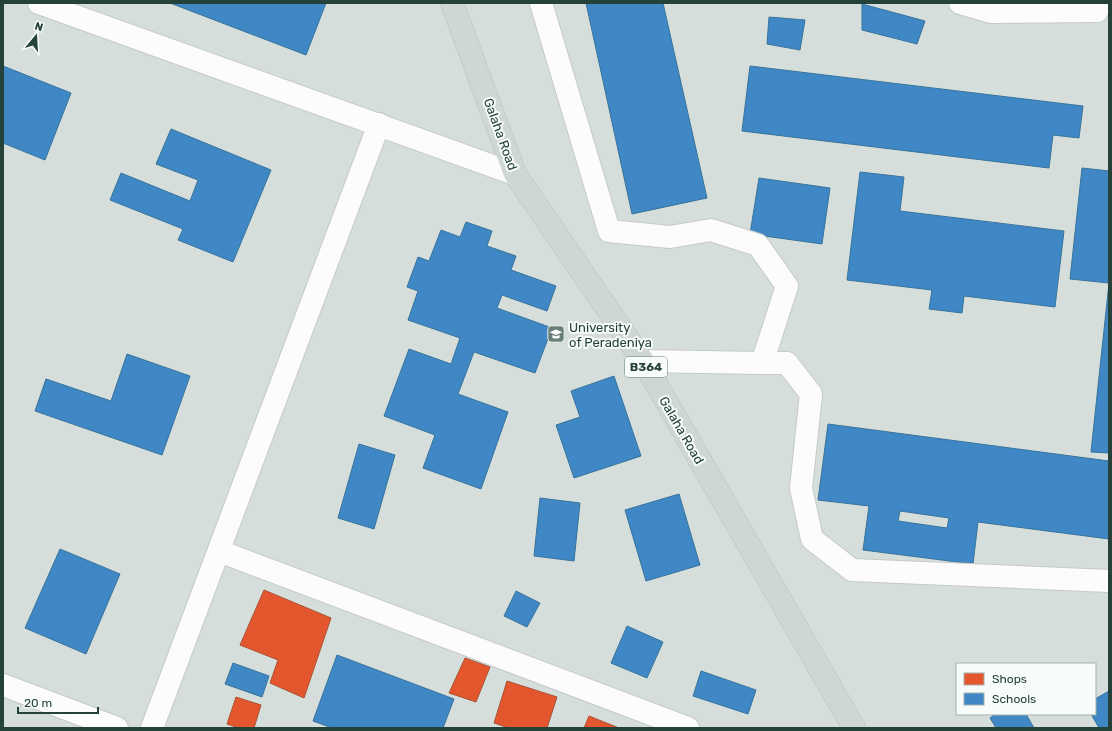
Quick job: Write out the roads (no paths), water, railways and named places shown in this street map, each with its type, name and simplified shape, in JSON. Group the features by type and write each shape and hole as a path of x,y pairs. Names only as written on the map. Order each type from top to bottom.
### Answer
{"main road":[{"name":"Galaha Road","path":"452,3 515,174 643,361 854,728"}],"lane":[{"path":"39,3 515,174"},
{"path":"541,3 609,231 670,237 711,230 758,245 787,286 762,363"},
{"path":"960,3 991,12 1097,11 1101,3"},
{"path":"152,728 379,124"},
{"path":"643,361 787,363 811,394 801,488 812,539 852,570 1109,581"},
{"path":"218,551 688,728"},
{"path":"3,686 117,728"}],"place":[{"name":"University of Peradeniya","path":"556,334"}]}
